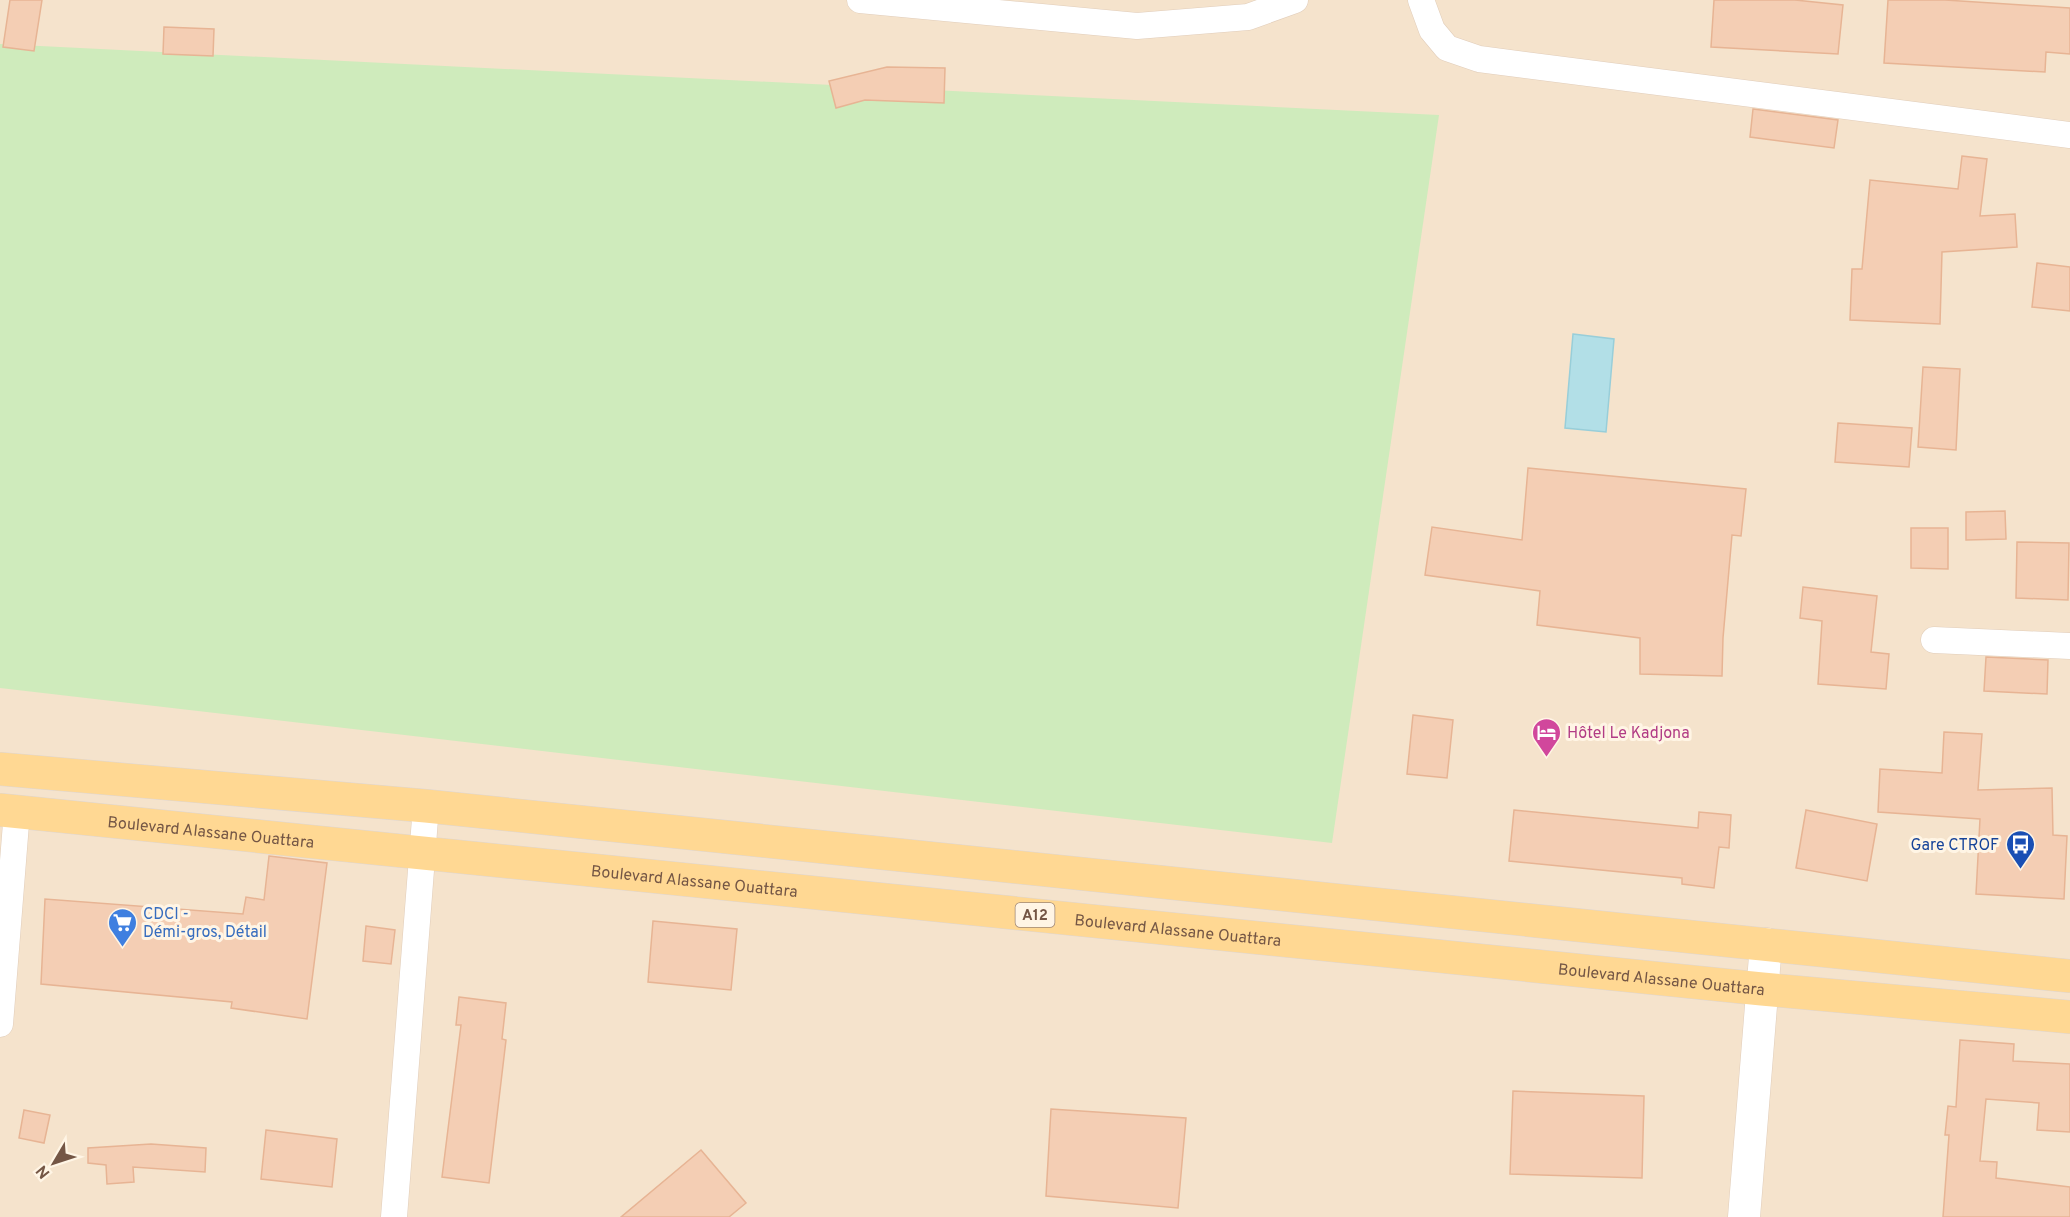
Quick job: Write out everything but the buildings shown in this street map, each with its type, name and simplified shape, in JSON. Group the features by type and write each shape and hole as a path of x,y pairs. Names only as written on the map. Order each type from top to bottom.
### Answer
{"main road":[{"path":"0,769 426,806 2070,976"},
{"name":"Boulevard Alassane Ouattara","path":"8,811 1762,989 2070,1017"},
{"path":"1105,922 1108,877"}],"street":[{"path":"860,0 1137,26 1248,17 1295,0"},
{"path":"1421,0 1432,30 1447,48 1479,59 2070,135"},
{"path":"1934,640 2070,646"},
{"path":"394,1217 426,806"},
{"path":"0,1024 8,811"},
{"path":"1744,1217 1766,944"}],"shaded area":[{"path":"0,0 2070,0 2070,1217 0,1217"}],"green space":[{"path":"0,44 1439,115 1332,843 0,688"}],"water":[{"path":"1573,334 1614,339 1606,432 1565,428"}],"place":[{"name":"Hôtel Le Kadjona","path":"1546,758"},
{"name":"Gare CTROF","path":"2020,870"},
{"name":"CDCI - Démi-gros, Détail","path":"122,948"}]}
